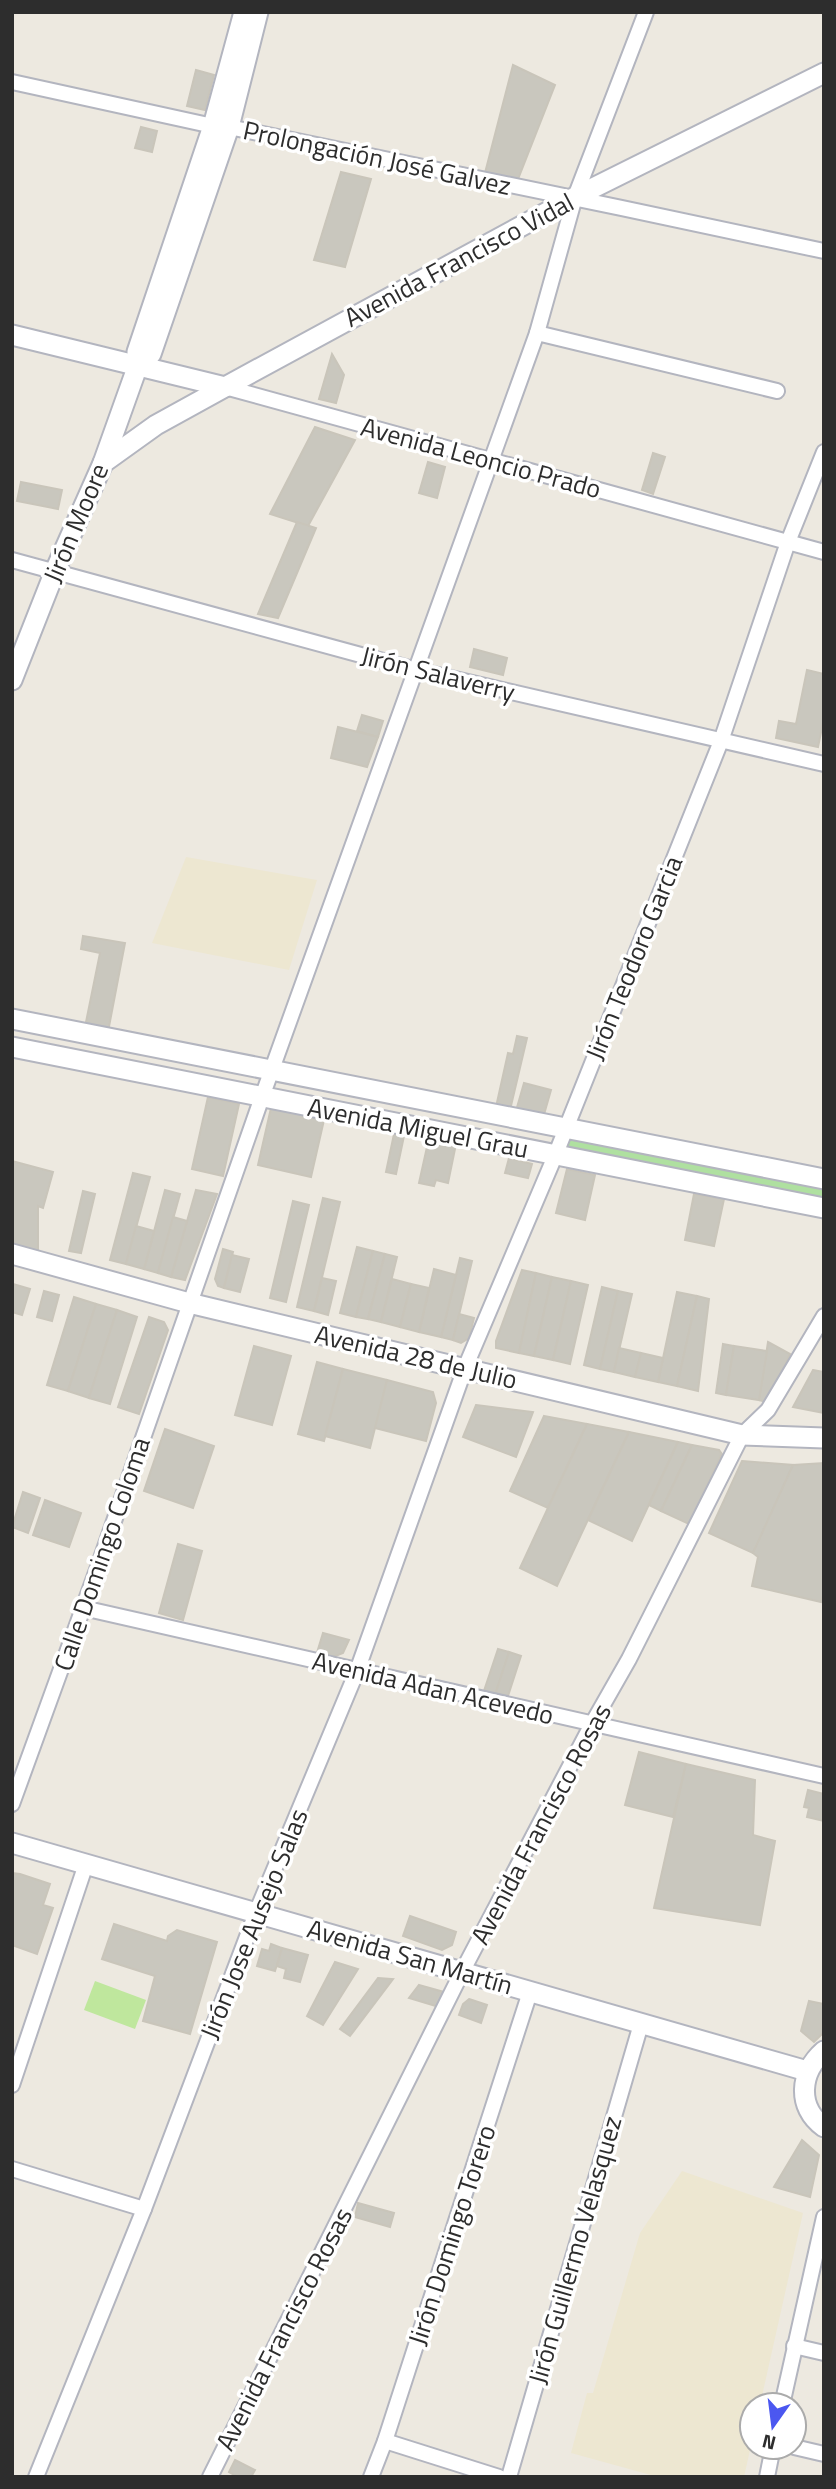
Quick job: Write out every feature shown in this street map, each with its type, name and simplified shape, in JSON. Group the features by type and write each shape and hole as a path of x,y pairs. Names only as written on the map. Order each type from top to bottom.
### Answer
{"street":[{"path":"221,127 244,12"},
{"path":"221,127 258,12"},
{"name":"Calle Domingo Coloma","path":"12,1804 262,1097 537,333 575,197 646,12"},
{"name":"Avenida Francisco Vidal","path":"103,463 156,425 575,197 824,73"},
{"name":"Prolongación José Galvez","path":"12,82 221,127 575,197 824,251"},
{"name":"Jirón Moore","path":"12,680 55,571 103,463 138,365 137,352 221,127"},
{"path":"537,333 777,391"},
{"name":"Avenida Leoncio Prado","path":"12,335 225,387 824,552"},
{"name":"Jirón Teodoro Garcia","path":"465,1368 555,1156 721,741 788,542 824,452"},
{"name":"Jirón Salaverry","path":"12,561 416,670 824,764"},
{"name":"Avenida Miguel Grau","path":"12,1019 824,1179"},
{"name":"Avenida Miguel Grau","path":"12,1048 824,1208"},
{"name":"Avenida 28 de Julio","path":"12,1254 190,1304 742,1435 824,1438"},
{"name":"Avenida Francisco Rosas","path":"210,2477 463,1972 592,1724 629,1659 742,1435 768,1410 824,1316"},
{"name":"Jirón Jose Ausejo Salas","path":"36,2477 144,2209 256,1913 357,1671 465,1368"},
{"name":"Avenida Adan Acevedo","path":"83,1608 824,1776"},
{"name":"Avenida San Martín","path":"12,1843 807,2071"},
{"path":"12,2085 86,1864"},
{"name":"Jirón Domingo Torero","path":"371,2477 530,1992"},
{"name":"Jirón Guillermo Velasquez","path":"509,2477 641,2024"},
{"path":"824,2051 814,2059 807,2071 804,2085 809,2112 824,2127"},
{"path":"12,2169 144,2209"},
{"path":"785,2391 824,2217"},
{"path":"794,2346 824,2353"},
{"path":"385,2441 499,2477"}],"shaded area":[{"path":"186,857 317,880 289,970 152,943"},
{"path":"682,2171 803,2213 763,2391 738,2391 738,2461 748,2461 744,2477 658,2477 571,2453 587,2393 593,2393 640,2233"}],"green space":[{"path":"570,1133 824,1182 824,1203 563,1152"},
{"path":"95,1981 146,2000 135,2029 84,2010"}],"building":[{"path":"513,65 555,85 518,179 485,173"},
{"path":"196,70 214,75 205,110 187,106"},
{"path":"141,127 157,131 152,152 135,148"},
{"path":"341,172 371,179 345,267 314,260"},
{"path":"332,354 344,375 336,403 319,399"},
{"path":"315,427 355,440 308,526 270,514"},
{"path":"653,453 665,457 653,494 642,490"},
{"path":"428,462 445,467 437,498 419,493"},
{"path":"21,482 62,490 58,509 17,501"},
{"path":"297,522 316,528 278,618 258,614"},
{"path":"474,649 507,658 503,675 470,667"},
{"path":"807,670 824,674 824,718 818,747 776,738 779,721 796,724"},
{"path":"362,715 383,721 378,737 357,731"},
{"path":"338,727 378,737 367,767 331,758"},
{"path":"83,936 125,943 107,1037 84,1032 100,953 81,949"},
{"path":"517,1036 527,1038 510,1110 496,1107 508,1053 513,1054"},
{"path":"524,1083 551,1090 543,1118 516,1111"},
{"path":"208,1097 239,1104 223,1176 192,1169"},
{"path":"271,1108 324,1120 311,1177 258,1165"},
{"path":"394,1134 404,1136 396,1174 386,1172"},
{"path":"429,1138 456,1144 448,1183 436,1180 434,1186 419,1183"},
{"path":"509,1158 532,1164 528,1178 505,1173"},
{"path":"12,1161 53,1172 43,1208 38,1206 38,1251 12,1244"},
{"path":"567,1169 595,1175 585,1220 556,1213"},
{"path":"133,1173 150,1177 126,1264 110,1260"},
{"path":"165,1190 180,1194 158,1273 144,1269"},
{"path":"196,1190 217,1194 185,1280 171,1277"},
{"path":"83,1191 95,1194 81,1253 69,1251"},
{"path":"694,1194 724,1199 714,1246 685,1240"},
{"path":"323,1198 340,1202 314,1311 297,1307"},
{"path":"293,1201 309,1205 286,1302 270,1298"},
{"path":"173,1217 187,1221 171,1277 158,1273"},
{"path":"136,1226 154,1231 144,1269 126,1264"},
{"path":"357,1247 373,1251 356,1317 340,1313"},
{"path":"223,1249 233,1252 224,1288 218,1286 215,1279"},
{"path":"373,1251 385,1254 368,1319 356,1317"},
{"path":"385,1254 397,1257 381,1322 368,1319"},
{"path":"232,1255 249,1259 240,1292 224,1288"},
{"path":"460,1258 472,1261 453,1340 441,1337"},
{"path":"434,1269 456,1275 441,1337 419,1332"},
{"path":"522,1270 536,1273 519,1353 496,1348 496,1341"},
{"path":"536,1273 552,1277 534,1356 519,1353"},
{"path":"552,1277 571,1281 553,1360 534,1356"},
{"path":"322,1278 336,1281 328,1315 314,1311"},
{"path":"392,1279 411,1284 400,1327 381,1322"},
{"path":"571,1281 588,1285 570,1364 553,1360"},
{"path":"13,1284 30,1289 22,1315 12,1312"},
{"path":"411,1284 429,1288 419,1332 400,1327"},
{"path":"602,1287 618,1291 600,1369 584,1365"},
{"path":"44,1291 59,1295 52,1321 37,1317"},
{"path":"618,1291 632,1294 614,1372 600,1369"},
{"path":"677,1292 697,1296 677,1386 658,1382"},
{"path":"697,1296 709,1299 698,1391 677,1386"},
{"path":"74,1297 96,1304 68,1391 47,1385"},
{"path":"96,1304 117,1310 89,1398 68,1391"},
{"path":"117,1310 137,1317 110,1404 89,1398"},
{"path":"459,1314 474,1318 469,1338 461,1343 453,1340"},
{"path":"149,1317 164,1322 168,1330 139,1414 118,1407"},
{"path":"768,1342 790,1354 769,1403 759,1400"},
{"path":"723,1344 734,1346 726,1395 716,1393"},
{"path":"254,1346 291,1356 272,1425 235,1415"},
{"path":"734,1346 767,1351 759,1400 726,1395"},
{"path":"619,1348 641,1353 635,1377 614,1372"},
{"path":"641,1353 663,1358 658,1382 635,1377"},
{"path":"317,1362 343,1369 324,1441 298,1434"},
{"path":"343,1369 387,1380 370,1448 325,1436"},
{"path":"813,1370 824,1372 824,1413 793,1407"},
{"path":"387,1380 433,1392 436,1403 426,1441 375,1428"},
{"path":"476,1405 533,1412 516,1457 463,1437"},
{"path":"544,1416 587,1424 548,1508 510,1491"},
{"path":"587,1424 629,1432 557,1586 520,1568"},
{"path":"165,1429 214,1446 193,1508 144,1491"},
{"path":"629,1432 678,1442 632,1541 588,1520"},
{"path":"678,1442 692,1445 661,1511 649,1505"},
{"path":"692,1445 719,1450 722,1454 689,1524 661,1511"},
{"path":"742,1461 793,1465 753,1553 709,1533"},
{"path":"824,1463 824,1592 821,1602 752,1586 758,1557 753,1553 793,1465"},
{"path":"23,1492 40,1498 28,1533 12,1527"},
{"path":"45,1500 81,1513 69,1547 33,1535"},
{"path":"178,1544 202,1551 183,1620 159,1613"},
{"path":"323,1633 349,1640 343,1653 328,1659 316,1656"},
{"path":"498,1649 509,1652 495,1695 484,1691"},
{"path":"509,1652 521,1656 507,1699 495,1695"},
{"path":"639,1752 686,1764 673,1817 625,1805"},
{"path":"686,1764 755,1780 753,1835 775,1841 760,1925 654,1908"},
{"path":"808,1790 824,1794 824,1821 807,1817 809,1808 804,1807"},
{"path":"12,1873 50,1884 43,1905 53,1908 37,1954 12,1945"},
{"path":"410,1916 456,1932 452,1945 442,1950 403,1936"},
{"path":"114,1924 167,1941 168,1936 177,1930 217,1942 190,2034 143,2021 155,1976 102,1959"},
{"path":"271,1944 282,1948 275,1971 257,1966 262,1949 269,1951"},
{"path":"282,1948 308,1955 300,1982 284,1978 286,1969 277,1966"},
{"path":"335,1962 358,1969 323,2025 307,2016"},
{"path":"378,1978 393,1979 350,2036 340,2029"},
{"path":"419,1985 444,1992 439,2007 409,1998"},
{"path":"469,1999 487,2005 481,2023 459,2015 463,2004"},
{"path":"809,2001 824,2004 824,2032 814,2042 801,2031"},
{"path":"802,2140 819,2155 810,2197 774,2187"},
{"path":"358,2203 394,2213 390,2227 355,2217"},
{"path":"235,2460 255,2470 251,2477 238,2477 229,2472"}]}
